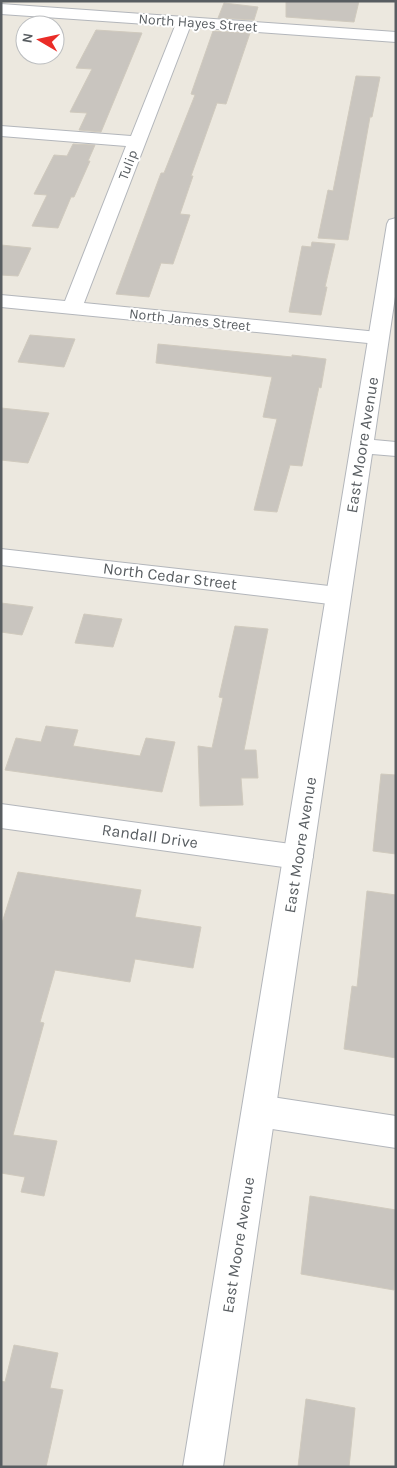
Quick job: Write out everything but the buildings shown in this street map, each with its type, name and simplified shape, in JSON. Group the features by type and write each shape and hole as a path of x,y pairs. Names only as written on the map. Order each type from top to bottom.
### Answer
{"street":[{"name":"North Hayes Street","path":"1,10 396,37"},
{"name":"Tulip","path":"72,308 184,22"},
{"path":"1,131 138,142"},
{"name":"East Moore Avenue","path":"203,1467 396,224"},
{"name":"North James Street","path":"1,301 378,338"},
{"path":"362,446 396,449"},
{"name":"North Cedar Street","path":"1,557 338,596"},
{"name":"Randall Drive","path":"1,816 298,857"},
{"path":"259,1111 396,1132"}]}
